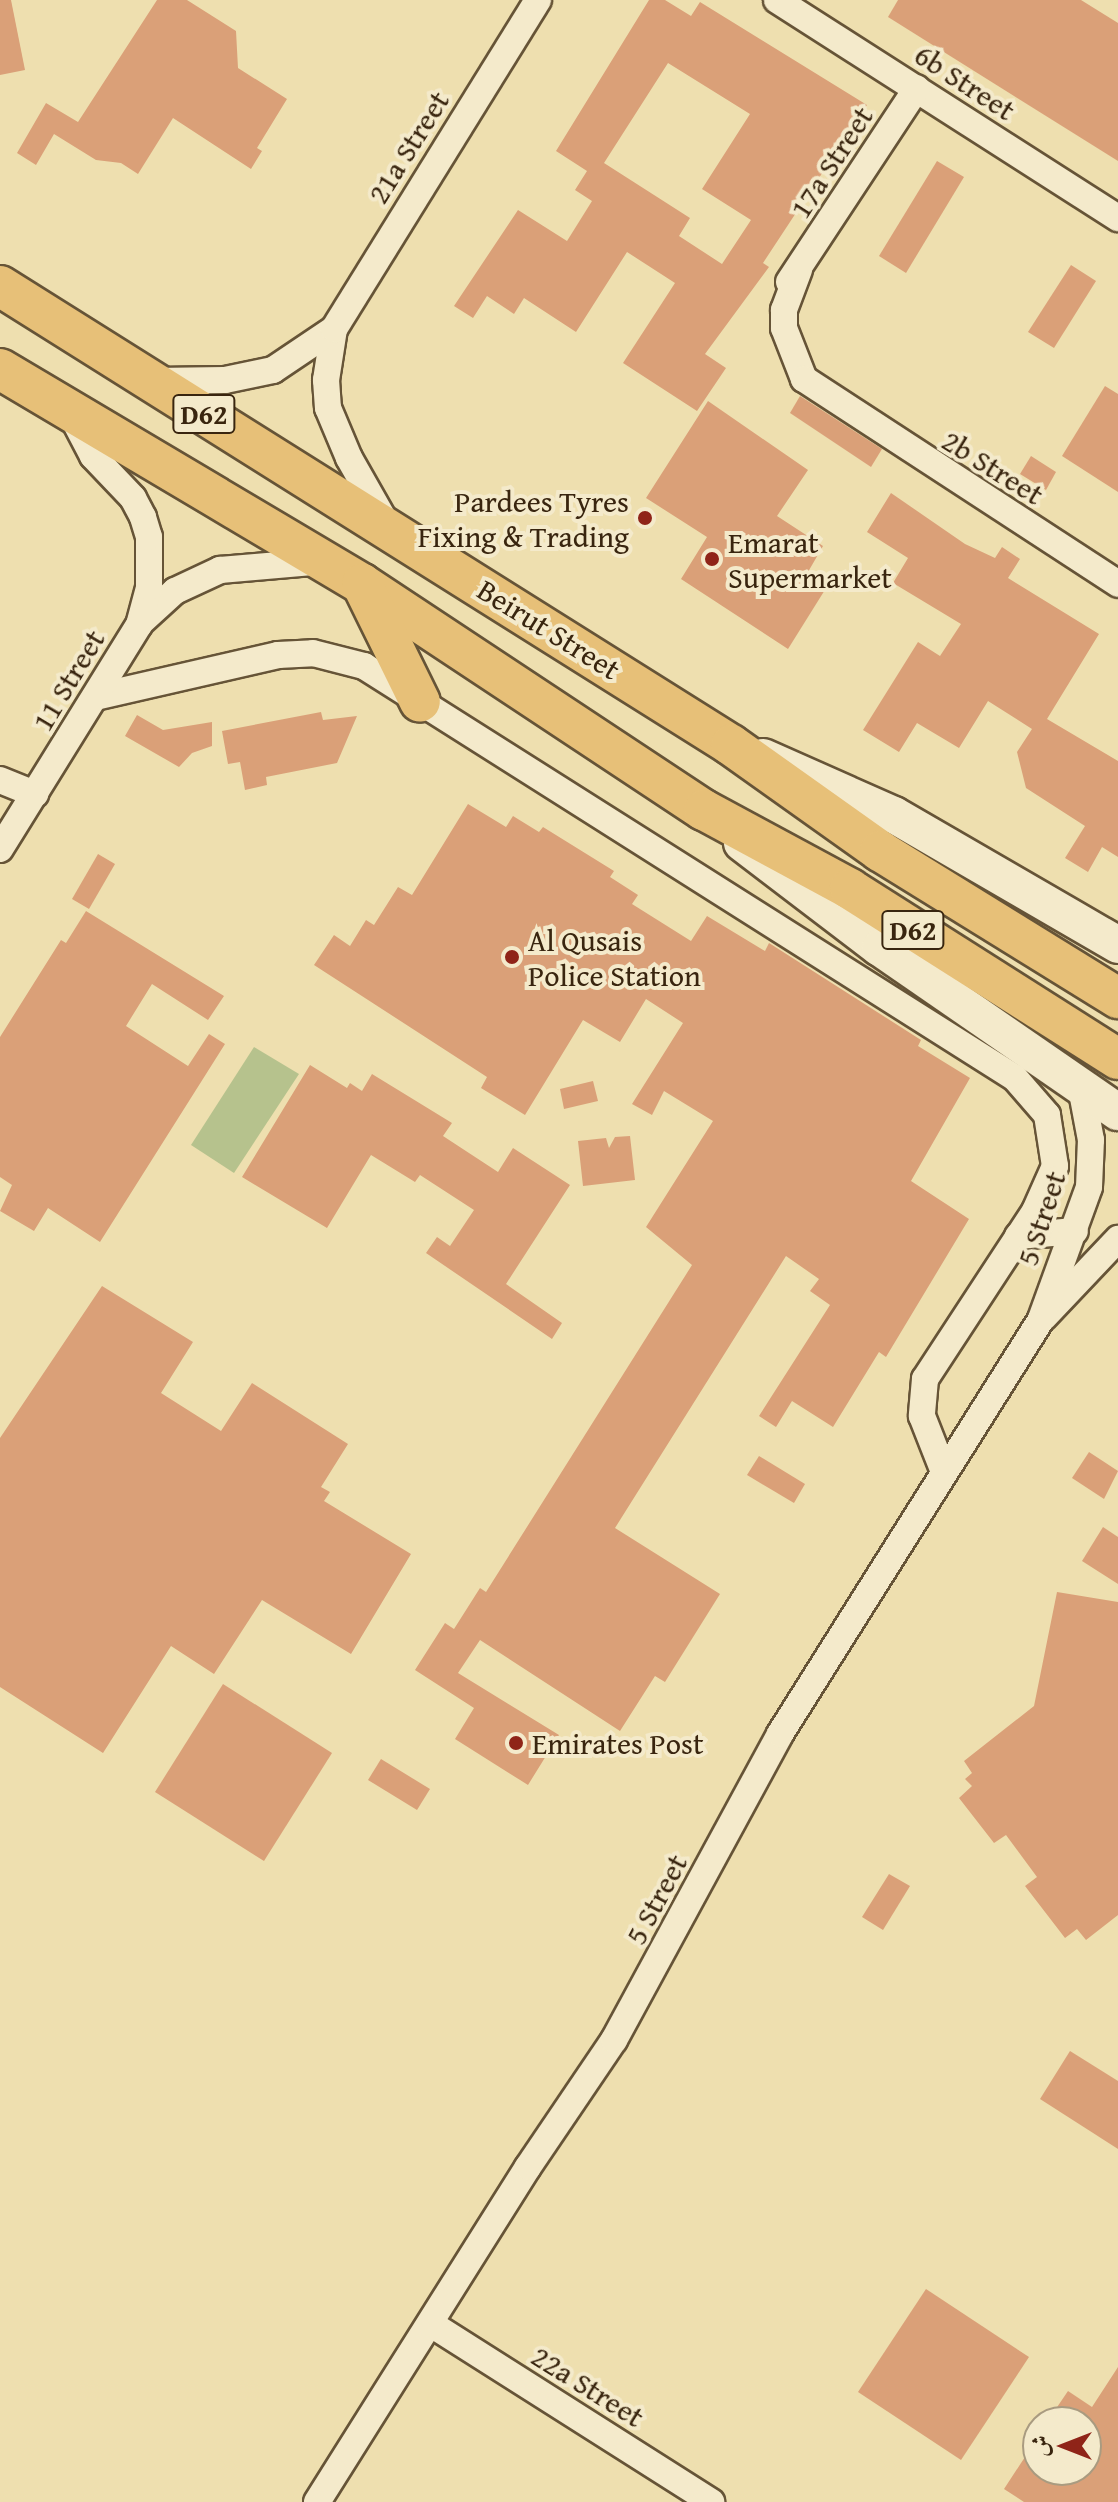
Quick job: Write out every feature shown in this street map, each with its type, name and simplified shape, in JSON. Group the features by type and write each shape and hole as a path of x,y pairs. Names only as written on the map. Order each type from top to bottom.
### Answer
{"main road":[{"name":"Beirut Street","path":"0,286 731,745 867,842 1118,998"},
{"name":"D62","path":"0,369 325,561 704,810 850,889 1118,1059"},
{"path":"362,584 420,702"},
{"name":"Beirut Street","path":"731,745 894,815 1118,945"},
{"name":"D62","path":"704,810 1024,1066 1081,1087 1118,1112"}],"street":[{"name":"21a Street","path":"151,381 261,374 295,360 334,329 538,0"},
{"name":"6b Street","path":"777,0 1118,218"},
{"name":"17a Street","path":"799,270 917,88"},
{"name":"2b Street","path":"799,270 774,306 769,342 784,376 834,403 1118,584"},
{"name":"21a Street","path":"334,329 326,380 328,408 349,458 389,528"},
{"name":"11 Street","path":"70,412 93,456 133,498 143,517 151,567 139,625"},
{"name":"11 Street","path":"0,849 9,814 35,794 139,625 175,591 220,570 325,561"},
{"path":"95,697 296,653 364,666 1024,1066 1055,1140 1055,1166 1047,1189 925,1379 922,1416 944,1472"},
{"path":"0,780 35,794"},
{"name":"5 Street","path":"317,2502 528,2167 614,2040 780,1734 1041,1319 1075,1231 1091,1167 1081,1087"},
{"path":"1018,1236 1075,1231"},
{"name":"5 Street","path":"1041,1319 1118,1239"},
{"name":"22a Street","path":"431,2324 711,2502"}],"green space":[{"path":"254,1047 299,1074 234,1173 191,1145"}],"building":[{"path":"0,0 11,0 25,70 0,75"},
{"path":"157,0 187,0 236,31 238,68 287,99 257,148 262,151 251,169 173,118 138,174 121,163 96,160 54,134 36,165 17,153 46,103 78,122"},
{"path":"649,0 665,0 691,16 700,2 867,105 763,263 769,267 705,354 726,368 697,411 623,363 675,283 627,252 576,332 524,298 514,314 487,296 473,318 454,306 518,210 567,241 592,201 575,190 587,171 556,151","holes":["668,63 750,114 702,189 751,220 722,264 679,236 690,218 604,163"]},
{"path":"898,0 1081,0 1118,23 1118,161 888,17"},
{"path":"937,161 964,177 906,273 879,256"},
{"path":"1071,265 1096,281 1054,348 1028,332"},
{"path":"1105,386 1118,394 1118,492 1062,456"},
{"path":"800,396 882,449 871,467 790,413"},
{"path":"708,401 808,470 777,516 823,546 808,572 828,585 788,649 681,579 707,537 646,498"},
{"path":"1031,456 1056,472 1046,490 1020,474"},
{"path":"891,493 965,544 995,558 1002,547 1020,559 1008,578 1099,634 1047,719 1118,761 1118,857 1102,847 1088,872 1065,858 1085,826 1026,788 1017,752 1032,729 988,701 959,748 917,723 899,752 863,730 918,642 940,656 961,624 893,583 908,558 867,532"},
{"path":"321,712 323,720 357,716 337,763 266,777 267,785 245,790 240,762 228,764 222,731"},
{"path":"137,715 163,730 212,722 212,746 192,753 179,767 125,736"},
{"path":"468,804 506,827 513,816 539,832 543,827 614,871 610,877 638,895 632,904 691,941 707,916 765,951 769,943 921,1040 918,1046 970,1078 911,1181 969,1219 886,1357 879,1352 833,1427 792,1401 776,1427 759,1416 830,1305 810,1291 819,1279 786,1256 615,1528 720,1594 665,1682 655,1676 620,1731 480,1640 458,1673 559,1735 528,1785 455,1739 474,1708 415,1670 445,1623 454,1629 480,1588 486,1592 692,1265 646,1227 713,1121 664,1091 652,1115 632,1104 683,1023 646,999 620,1042 583,1020 525,1115 481,1088 487,1077 314,965 334,935 350,946 366,920 374,925 398,887 412,895"},
{"path":"98,854 115,864 89,909 72,899"},
{"path":"86,911 224,996 208,1020 152,984 126,1026 188,1066 209,1034 225,1044 100,1242 48,1208 34,1231 0,1211 12,1185 0,1177 0,1037 61,940 66,943"},
{"path":"310,1065 347,1088 350,1083 362,1091 372,1074 452,1123 443,1136 498,1172 513,1148 570,1185 506,1284 562,1323 552,1339 426,1253 437,1237 450,1246 474,1210 420,1175 415,1182 371,1155 327,1228 242,1177"},
{"path":"593,1081 598,1101 564,1109 560,1089"},
{"path":"630,1136 635,1180 583,1186 578,1141 606,1138 609,1148 615,1137"},
{"path":"102,1286 193,1342 161,1393 221,1431 252,1383 348,1444 321,1487 330,1492 324,1501 411,1554 351,1654 262,1600 214,1674 171,1646 103,1753 0,1687 0,1438"},
{"path":"1089,1452 1118,1471 1104,1499 1072,1478"},
{"path":"759,1456 805,1484 794,1503 747,1475"},
{"path":"1103,1527 1118,1537 1118,1584 1082,1561"},
{"path":"1057,1592 1118,1602 1118,1915 1086,1940 1077,1929 1065,1938 1025,1886 1037,1877 1006,1835 994,1843 959,1798 972,1786 965,1779 972,1773 964,1761 1034,1706"},
{"path":"223,1684 332,1753 264,1861 155,1792"},
{"path":"381,1759 430,1789 417,1810 368,1780"},
{"path":"889,1874 910,1886 883,1930 862,1917"},
{"path":"1070,2051 1118,2081 1118,2149 1040,2099"},
{"path":"926,2289 1029,2357 961,2460 858,2392"},
{"path":"1118,2367 1118,2502 1024,2502 1004,2489 1022,2461 1022,2486 1102,2486 1102,2406 1093,2406"},
{"path":"1068,2391 1090,2406 1058,2406"}],"place":[{"name":"Pardees Tyres Fixing & Trading","path":"645,518"},
{"name":"Emarat Supermarket","path":"712,559"},
{"name":"Al Qusais Police Station","path":"512,957"},
{"name":"Emirates Post","path":"516,1743"}]}
